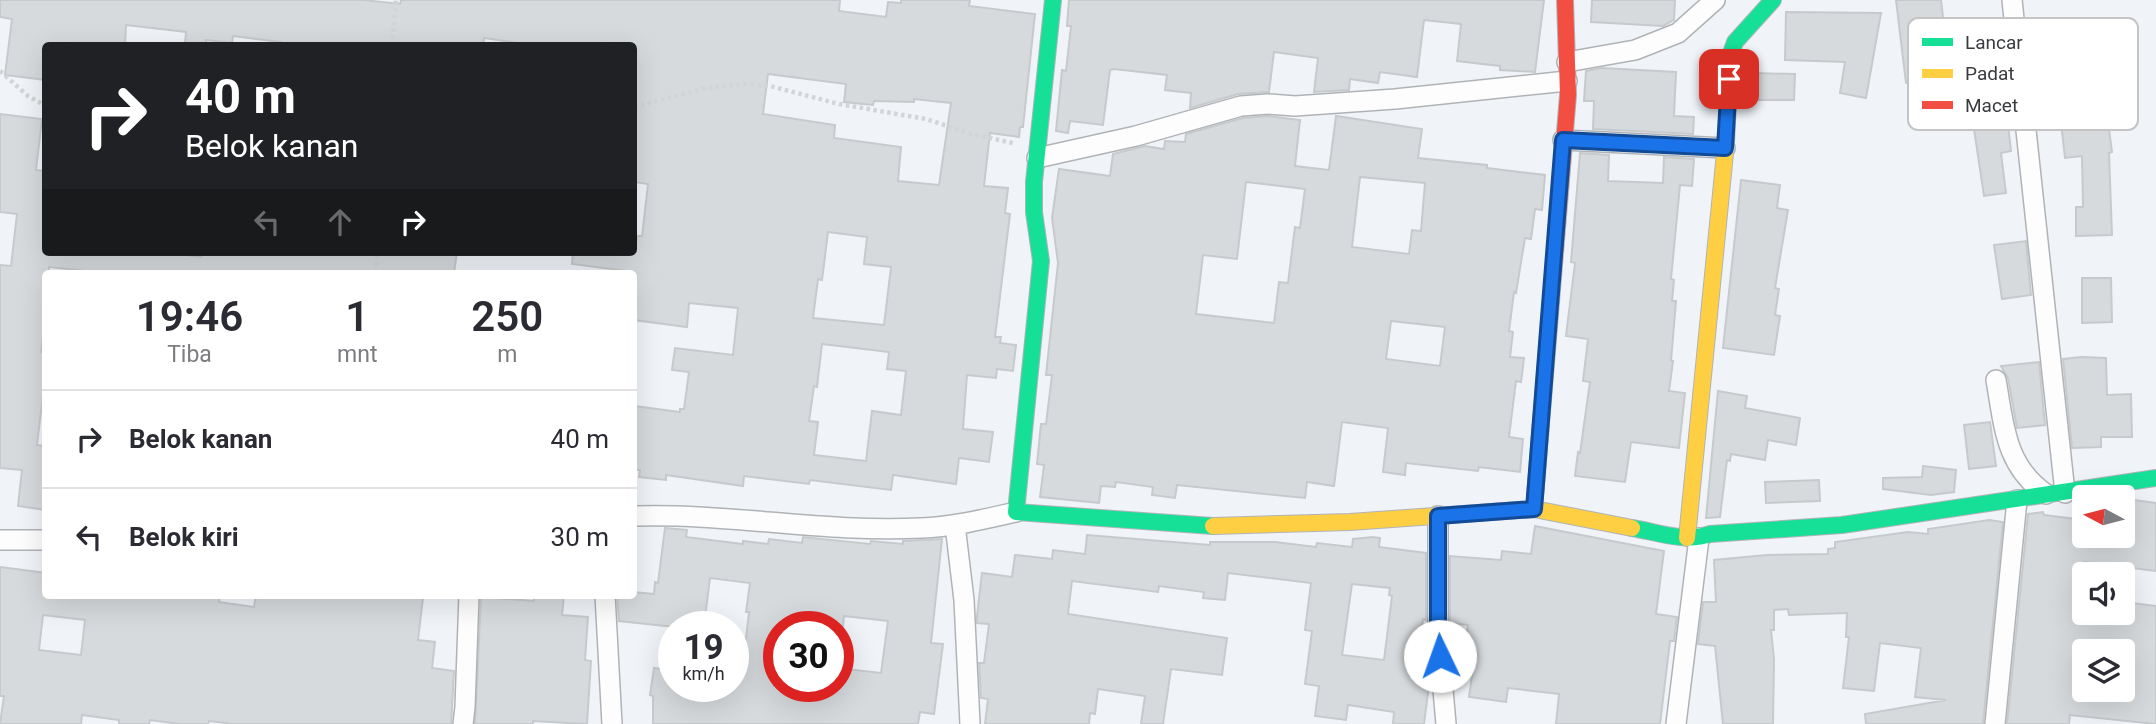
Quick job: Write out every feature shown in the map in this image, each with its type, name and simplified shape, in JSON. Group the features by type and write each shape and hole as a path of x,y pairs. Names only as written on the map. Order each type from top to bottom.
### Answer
{"street":[{"path":"1016,512 1041,261 1034,212 1037,153 1053,0"},
{"path":"1534,509 1567,87 1565,0"},
{"path":"1037,153 1136,136 1241,106 1295,106 1567,87 1635,50 1678,33 1715,0"},
{"path":"1676,724 1680,536 1725,148 1730,56 1735,41 1773,0"},
{"path":"2012,0 2014,18"},
{"path":"2024,130 2056,493"},
{"path":"1563,140 1725,148"},
{"path":"1996,380 2008,445 2013,458 2030,483 2056,493"},
{"path":"637,516 673,514 868,529 921,528 957,532 1016,512 1145,523 1239,526 1534,509 1680,536 1842,526 2156,478"},
{"path":"1995,724 2017,500"},
{"path":"1438,516 1438,633 1446,724"},
{"path":"957,532 964,600 970,724"},
{"path":"0,540 42,540"},
{"path":"463,724 466,707 469,599"},
{"path":"605,599 612,724"}],"path":[{"path":"392,42 396,0"},
{"path":"0,71 28,96 42,104"},
{"path":"637,106 705,88 745,84 770,86 838,104 926,119 1037,153"}],"building":[{"path":"0,0 364,0 400,4 401,0 840,0 839,11 886,17 888,2 970,0 969,6 1035,14 1023,127 1020,127 1019,137 990,133 984,186 1008,188 1005,213 1010,214 995,337 1001,337 1000,343 1016,345 1013,371 997,369 996,378 967,375 963,429 993,432 989,462 959,458 956,484 893,475 891,490 810,480 809,484 744,476 743,486 666,475 666,480 639,477 637,406 680,412 680,409 684,409 689,372 672,370 675,348 733,355 738,308 689,303 687,327 637,320 637,270 572,264 573,256 637,256 637,236 642,236 648,184 637,182 637,42 511,42 484,38 484,42 281,42 233,36 232,42 185,42 186,32 126,25 125,42 42,42 42,80 5,75 12,19 0,17","holes":["768,74 846,84 844,102 873,105 874,101 914,102 914,99 951,103 939,185 898,181 901,147 834,138 835,125 763,114","828,232 867,237 864,264 891,267 884,325 813,318 818,279 822,280","822,344 889,352 887,369 906,371 901,415 872,411 866,461 814,455 818,422 809,421 814,386 817,387"]},
{"path":"1069,0 1544,0 1535,72 1500,70 1500,66 1457,61 1461,24 1424,20 1417,77 1380,72 1378,83 1350,79 1349,90 1314,92 1318,58 1274,52 1269,92 1238,94 1190,108 1191,93 1165,90 1167,75 1114,69 1110,70 1103,125 1070,121 1068,133 1056,131 1062,70 1066,71 1071,26 1067,26"},
{"path":"1592,0 1675,0 1674,20 1663,26 1591,22"},
{"path":"1896,0 1941,0 1943,18 1908,18 1906,83"},
{"path":"1786,12 1881,13 1866,98 1840,93 1845,62 1785,60"},
{"path":"1602,68 1676,72 1674,116 1694,117 1693,134 1593,129 1594,101 1584,101 1586,71"},
{"path":"1753,73 1795,74 1794,100 1753,100"},
{"path":"0,114 42,119 36,170 42,171 42,256 456,256 454,270 77,270 49,267 49,270 42,270 42,403 37,445 42,446 42,509 18,506 22,470 0,468 0,265 11,266 17,214 0,212"},
{"path":"1267,116 1300,120 1295,166 1329,170 1336,116 1422,129 1418,158 1487,165 1487,168 1545,175 1542,210 1535,209 1531,239 1525,238 1509,331 1513,332 1510,357 1524,358 1521,382 1516,381 1509,437 1523,439 1520,472 1479,467 1478,471 1406,463 1405,475 1383,472 1388,428 1342,422 1334,486 1307,482 1305,498 1177,485 1175,498 1152,495 1153,487 1116,482 1115,487 1101,486 1099,503 1040,497 1044,465 1037,464 1041,424 1046,424 1052,375 1046,375 1058,263 1052,218 1059,169 1110,176 1113,154 1145,146 1164,149 1165,141 1185,142 1186,134 1243,118","holes":["1360,177 1425,183 1421,231 1412,230 1409,254 1352,247","1246,182 1305,189 1300,228 1295,227 1288,283 1279,282 1274,323 1196,314 1203,255 1237,259","1391,321 1445,327 1440,366 1386,359"]},
{"path":"1974,130 2009,130 2011,151 2001,153 2006,193 1984,196"},
{"path":"2062,130 2109,130 2112,152 2109,153 2112,235 2076,236 2076,207 2083,207 2082,156 2065,158"},
{"path":"1580,153 1609,155 1608,181 1663,183 1664,157 1694,159 1692,186 1680,185 1671,279 1674,280 1672,301 1676,301 1669,391 1685,393 1679,448 1631,442 1625,482 1575,476 1590,382 1583,381 1588,339 1566,336 1575,263 1571,262"},
{"path":"1741,180 1780,185 1777,208 1788,210 1775,288 1779,289 1775,315 1780,316 1774,355 1723,348"},
{"path":"2026,241 2031,295 2002,299 1994,245"},
{"path":"2082,278 2111,278 2112,322 2082,323"},
{"path":"2106,358 2107,395 2131,394 2132,437 2101,437 2101,447 2072,448 2063,359"},
{"path":"2039,362 2045,425 2017,428 2008,378 2001,366"},
{"path":"1718,391 1747,396 1745,408 1800,418 1796,445 1768,440 1765,460 1731,454 1730,461 1727,460 1720,517 1706,518"},
{"path":"1990,422 1996,466 1969,469 1964,425"},
{"path":"1923,466 1956,470 1954,492 1931,495 1883,489 1883,478 1922,477"},
{"path":"1819,480 1820,501 1766,503 1765,482"},
{"path":"2135,500 2156,503 2156,571 2135,568 2135,562 2072,562 2072,625 2135,625 2135,603 2156,606 2156,724 2070,715 2069,724 2007,724 2028,514 2043,512 2044,515 2072,518 2072,548 2135,548"},
{"path":"1989,520 2003,522 1983,724 1866,724 1865,714 1946,700 1915,697 1921,648 1880,643 1874,691 1843,688 1849,637 1846,637 1847,613 1789,615 1788,609 1774,610 1774,630 1771,630 1774,659 1773,724 1723,724 1715,646 1698,644 1703,602 1716,602 1714,560 1767,555 1828,554 1828,549 1835,548 1835,542 1908,532 1928,534 1928,529"},
{"path":"1535,526 1664,551 1656,614 1677,617 1674,641 1670,641 1660,724 1556,724 1559,694 1508,688 1506,702 1469,697 1473,668 1462,667 1468,625 1450,623 1450,556 1501,560 1502,551 1531,554"},
{"path":"665,528 687,530 686,537 743,544 743,541 768,544 769,539 802,543 803,537 870,544 871,541 903,544 903,541 942,539 931,643 943,644 934,714 920,712 918,724 653,724 653,696 650,695 654,668 658,669 658,702 749,702 749,611 746,611 750,583 710,578 706,611 658,611 658,625 619,621 617,599 637,599 637,592 654,594 655,582 658,583"},
{"path":"1087,535 1210,545 1210,542 1275,542 1316,547 1317,543 1352,547 1353,539 1373,537 1380,538 1379,547 1426,553 1426,620 1423,619 1416,675 1430,677 1424,724 1393,724 1394,712 1348,705 1346,720 1315,716 1319,686 1305,684 1312,631 1305,630 1311,583 1228,573 1225,600 1203,598 1204,592 1159,586 1158,592 1072,581 1068,614 1227,638 1222,675 1171,669 1163,724 1141,724 1145,696 1098,689 1095,714 1090,713 1089,724 985,724 988,699 981,698 979,663 984,663 989,624 977,623 982,573 1012,577 1015,555 1052,559 1053,550 1085,554","holes":["1352,584 1390,588 1389,595 1392,596 1384,660 1342,655"]},
{"path":"0,567 42,572 42,599 219,599 219,602 254,607 255,599 423,599 418,640 435,642 432,668 454,671 451,724 234,724 209,721 208,724 180,724 150,720 149,724 119,724 119,720 82,715 81,724 0,724 4,696 0,696","holes":["43,615 85,620 81,655 39,650"]},
{"path":"481,599 564,599 562,615 588,617 585,660 591,661 587,724 533,721 533,724 475,724"}],"traffic: fast":[{"path":"1053,0 1034,182 1034,212 1041,261 1016,512 1213,526"},
{"path":"1726,143 1730,56 1735,42 1773,0"},
{"path":"1632,528 1691,537 1842,525 2156,478"}],"traffic: slow":[{"path":"1687,538 1726,143"},
{"path":"1553,277 1534,509 1632,528"},
{"path":"1213,526 1350,522 1534,509"}],"traffic: jam":[{"path":"1553,277 1568,95 1565,0"}],"route":[{"path":"1440,656 1438,516 1534,509 1563,140 1725,148 1729,79"}]}
